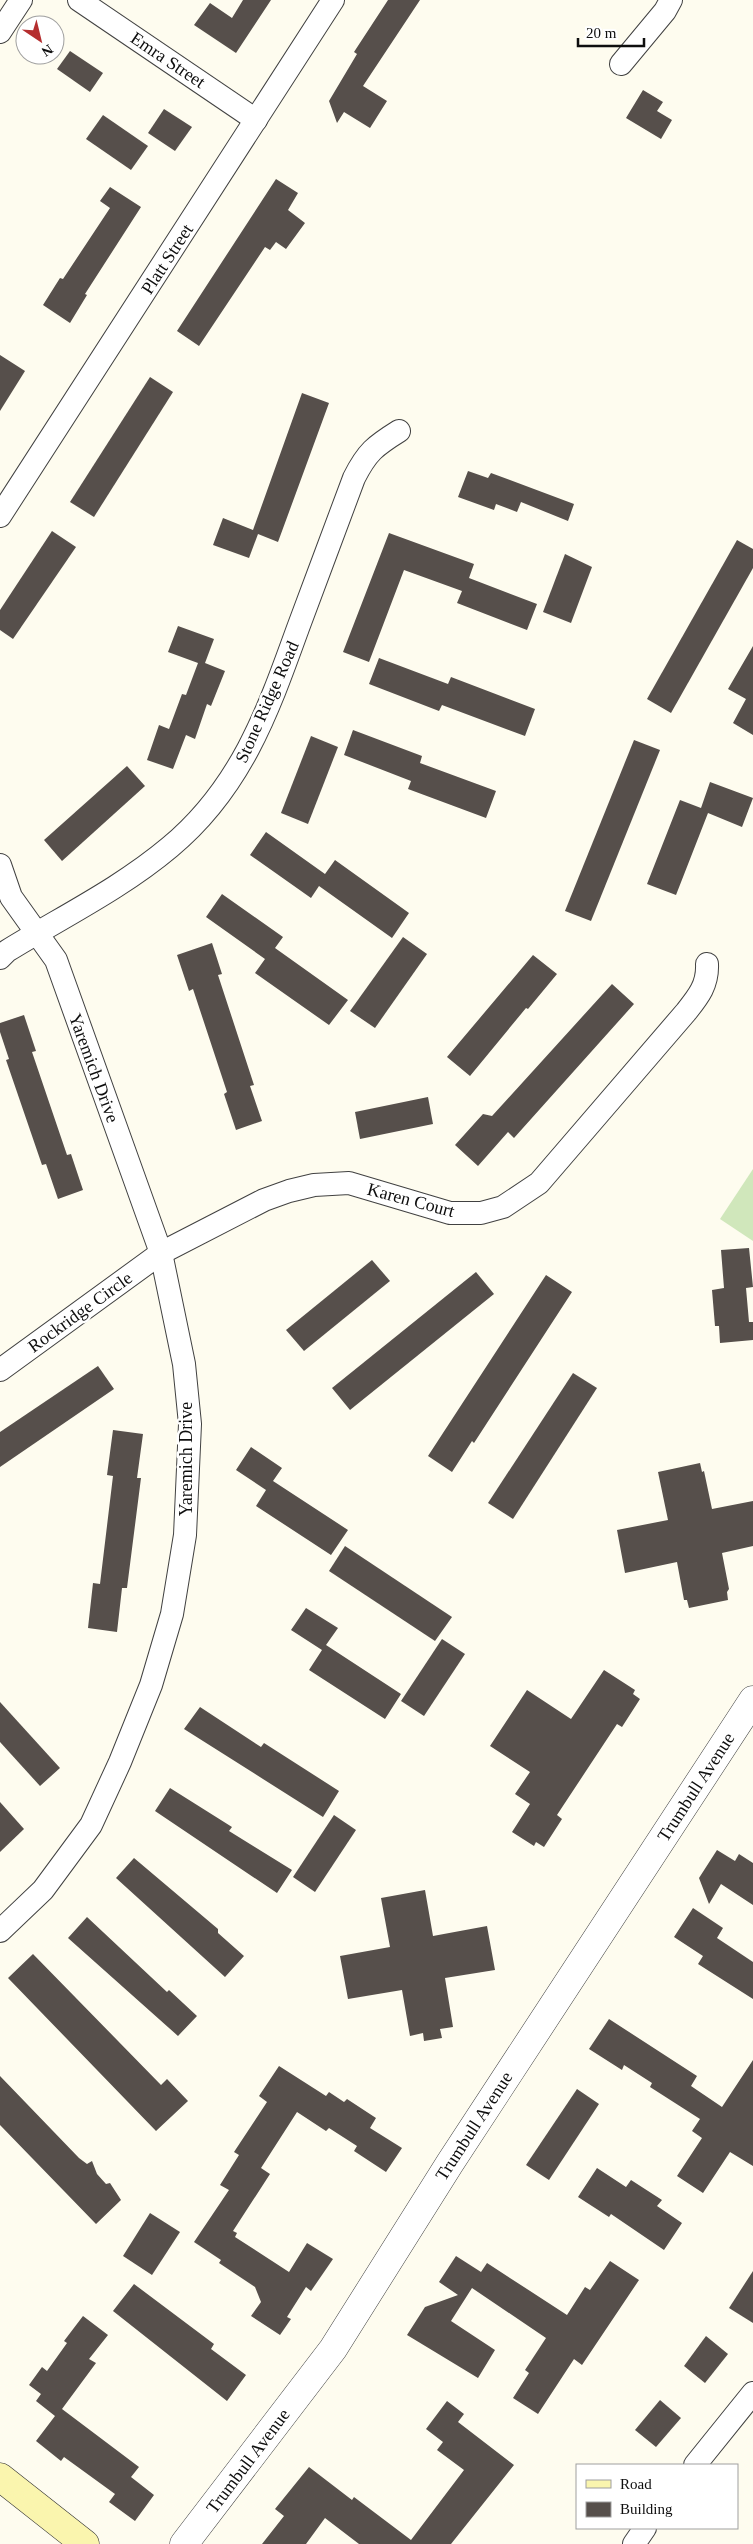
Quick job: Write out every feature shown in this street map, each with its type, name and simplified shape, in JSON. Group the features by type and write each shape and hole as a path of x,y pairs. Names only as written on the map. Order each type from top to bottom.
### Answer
{"main road":[{"path":"0,2478 85,2544"}],"street":[{"path":"0,32 21,0"},
{"name":"Emra Street","path":"79,0 256,120"},
{"name":"Platt Street","path":"0,516 333,0"},
{"path":"621,64 665,11 671,0"},
{"name":"Stone Ridge Road","path":"0,958 7,951 67,918 128,880 172,846 205,812 229,781 248,752 274,694 354,478 364,457 380,443 400,431"},
{"name":"Yaremich Drive","path":"0,865 11,897 35,934 56,960 161,1253 184,1364 190,1424 185,1535 172,1614 151,1685 120,1762 91,1825 43,1890 0,1931"},
{"name":"Karen Court","path":"161,1253 264,1200 314,1185 349,1183 450,1213 481,1213 503,1207 539,1183 686,1012 701,993 708,977 708,964"},
{"name":"Rockridge Circle","path":"0,1370 161,1253"},
{"name":"Trumbull Avenue","path":"184,2544 333,2349 454,2156 753,1700"},
{"path":"696,2464 753,2393"},
{"path":"634,2544 644,2529"}],"green space":[{"path":"753,1169 753,1241 720,1219"}],"building":[{"path":"243,0 271,0 236,53 194,25 210,3 232,18"},
{"path":"388,0 420,0 363,86 387,101 370,128 344,112 337,123 329,101 357,54 354,52"},
{"path":"70,51 103,73 90,92 57,69 60,65 65,65 65,58"},
{"path":"643,90 663,102 657,111 672,120 661,139 626,118"},
{"path":"164,109 192,127 175,151 148,133"},
{"path":"103,115 148,146 131,170 86,139"},
{"path":"276,179 298,193 288,210 305,223 286,249 276,242 270,250 265,247 199,346 177,331"},
{"path":"110,187 141,207 85,294 87,295 70,323 43,305 60,278 63,279 110,208 100,201"},
{"path":"0,355 25,371 0,411"},
{"path":"150,377 173,392 94,517 70,502"},
{"path":"302,393 329,403 278,542 258,534 249,558 213,545 223,518 253,530"},
{"path":"468,471 488,478 491,473 574,504 568,521 521,502 517,512 496,504 494,510 458,497"},
{"path":"52,531 76,547 13,639 0,630 0,610"},
{"path":"389,533 474,564 469,578 537,604 527,630 457,603 462,591 404,570 369,662 343,652"},
{"path":"737,540 753,549 753,568 671,713 647,699"},
{"path":"565,554 592,567 571,623 543,612"},
{"path":"178,626 214,639 205,663 225,671 211,706 207,704 195,739 186,735 173,769 147,760 159,725 169,729 182,694 186,695 198,663 168,652"},
{"path":"753,646 753,735 733,723 746,699 728,689"},
{"path":"379,658 448,684 451,677 535,709 525,736 442,705 439,711 369,684"},
{"path":"353,730 422,756 420,763 496,791 486,818 408,789 411,781 344,755"},
{"path":"311,736 338,747 308,824 281,813"},
{"path":"634,740 660,750 591,921 565,911"},
{"path":"127,766 145,786 62,861 44,840"},
{"path":"710,782 753,798 742,827 708,813 676,895 647,884 680,800 701,808"},
{"path":"266,832 325,874 335,860 409,913 392,938 319,886 311,898 250,855"},
{"path":"222,894 283,937 275,948 348,1000 329,1025 255,973 265,959 206,917"},
{"path":"403,937 427,954 375,1028 350,1011"},
{"path":"212,943 222,974 218,975 254,1085 250,1086 262,1121 236,1130 224,1094 227,1092 193,989 189,991 177,955"},
{"path":"533,955 557,974 528,1009 526,1008 470,1076 447,1057"},
{"path":"612,984 634,1004 514,1138 508,1132 478,1166 455,1145 483,1114 492,1116"},
{"path":"24,1015 36,1051 32,1052 67,1155 71,1154 83,1190 58,1199 46,1164 42,1165 6,1060 9,1059 0,1032 0,1023"},
{"path":"428,1097 433,1124 360,1139 355,1112"},
{"path":"749,1248 753,1287 746,1288 749,1322 753,1322 753,1340 720,1343 719,1326 715,1326 712,1290 724,1288 721,1250"},
{"path":"372,1260 390,1281 304,1351 286,1330"},
{"path":"476,1272 494,1294 350,1410 332,1388"},
{"path":"546,1275 572,1292 474,1443 472,1441 452,1472 428,1456"},
{"path":"98,1366 114,1389 0,1467 0,1432"},
{"path":"573,1373 597,1388 513,1519 488,1503"},
{"path":"113,1430 143,1434 137,1478 141,1478 127,1588 122,1588 117,1632 88,1628 93,1583 100,1584 113,1476 107,1475"},
{"path":"251,1447 282,1468 273,1481 348,1530 331,1555 256,1506 266,1490 236,1470"},
{"path":"700,1463 702,1472 704,1471 712,1509 753,1501 753,1546 722,1553 729,1589 727,1592 728,1600 689,1608 687,1600 684,1600 677,1562 625,1573 617,1530 668,1520 658,1472"},
{"path":"345,1546 452,1617 435,1641 329,1571"},
{"path":"306,1608 338,1628 326,1645 401,1694 385,1719 309,1670 322,1650 291,1630"},
{"path":"442,1639 465,1654 424,1716 401,1701"},
{"path":"604,1670 635,1690 633,1694 640,1699 622,1727 617,1724 557,1815 562,1819 544,1847 536,1842 534,1846 512,1832 530,1804 515,1794 530,1772 490,1746 527,1690 571,1719"},
{"path":"0,1702 60,1768 40,1786 0,1742"},
{"path":"200,1707 261,1747 264,1743 339,1791 323,1817 184,1729"},
{"path":"170,1788 232,1827 229,1831 292,1870 277,1893 155,1811"},
{"path":"0,1802 24,1829 0,1852"},
{"path":"334,1815 356,1830 315,1892 293,1877"},
{"path":"717,1850 735,1861 739,1854 753,1863 753,1905 721,1884 709,1904 699,1878"},
{"path":"134,1858 218,1929 218,1933 244,1956 225,1977 116,1878"},
{"path":"425,1890 433,1936 487,1926 495,1970 445,1978 453,2027 440,2029 442,2038 424,2041 423,2033 410,2036 402,1990 348,1999 340,1956 390,1947 381,1898"},
{"path":"693,1908 723,1928 717,1938 753,1962 753,1999 698,1964 703,1956 674,1937"},
{"path":"87,1917 167,1992 169,1990 197,2016 178,2036 68,1938"},
{"path":"33,1954 161,2085 167,2079 188,2101 156,2131 8,1978"},
{"path":"609,2019 697,2076 691,2086 722,2107 753,2060 753,2166 730,2152 703,2193 677,2176 702,2138 692,2131 700,2119 650,2087 652,2083 624,2065 622,2070 589,2049"},
{"path":"279,2066 326,2096 329,2092 344,2102 347,2099 376,2118 370,2128 402,2148 386,2172 354,2151 357,2146 329,2128 326,2131 297,2112 261,2168 270,2174 233,2231 237,2233 235,2237 289,2272 307,2243 333,2259 311,2291 306,2287 287,2317 291,2319 280,2335 251,2316 261,2302 255,2287 219,2263 221,2260 194,2242 229,2190 220,2185 239,2155 234,2152 267,2102 259,2096"},
{"path":"0,2076 79,2158 87,2164 92,2161 97,2174 106,2184 110,2183 121,2200 96,2224 0,2125"},
{"path":"577,2089 599,2104 549,2180 526,2165"},
{"path":"597,2168 626,2187 631,2180 662,2200 657,2206 682,2223 664,2250 611,2214 609,2217 578,2197"},
{"path":"150,2213 180,2232 152,2275 123,2256"},
{"path":"456,2256 481,2272 487,2263 567,2315 585,2287 590,2290 610,2261 639,2280 582,2365 574,2359 538,2414 513,2398 529,2373 525,2370 546,2338 472,2288 451,2321 495,2350 478,2378 407,2335 425,2307 458,2295 439,2282"},
{"path":"753,2271 753,2323 729,2308"},
{"path":"134,2284 214,2344 211,2349 246,2375 227,2401 113,2311"},
{"path":"83,2316 108,2335 89,2359 96,2363 62,2409 139,2467 131,2477 154,2495 135,2521 109,2502 115,2494 64,2457 61,2461 36,2441 55,2416 36,2401 41,2394 29,2385 42,2367 47,2371 67,2343 64,2341"},
{"path":"706,2336 728,2354 705,2383 684,2366"},
{"path":"660,2400 681,2418 656,2447 635,2430"},
{"path":"447,2401 464,2414 458,2422 514,2465 451,2544 359,2544 325,2518 306,2544 262,2544 284,2516 275,2509 309,2467 352,2500 354,2497 411,2540 464,2470 437,2450 443,2442 426,2429"}]}
